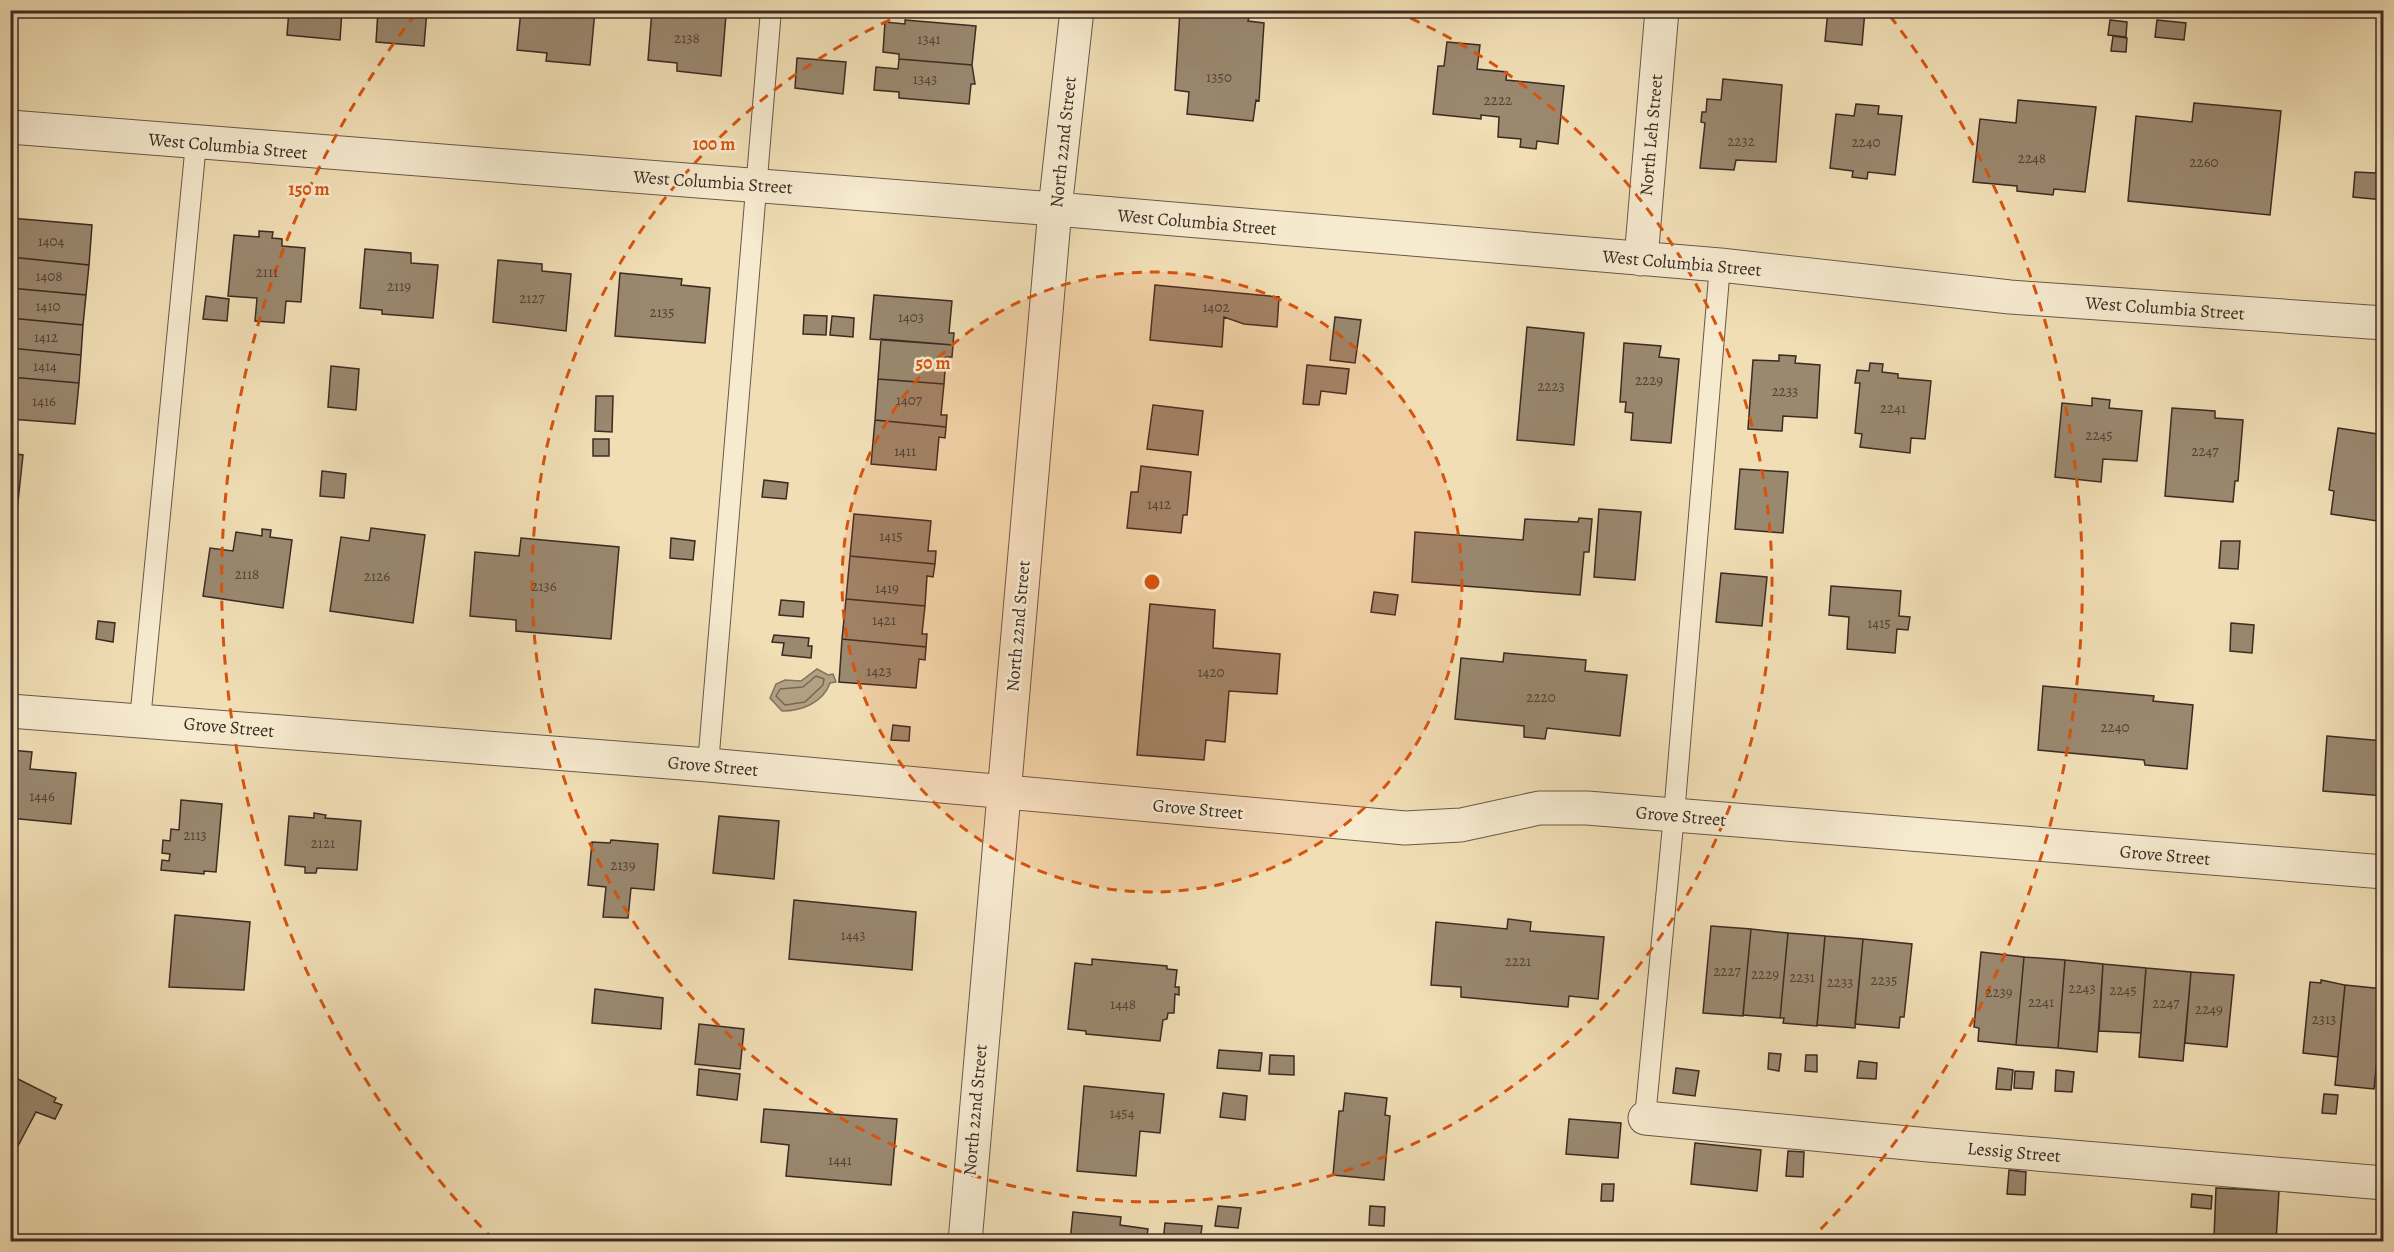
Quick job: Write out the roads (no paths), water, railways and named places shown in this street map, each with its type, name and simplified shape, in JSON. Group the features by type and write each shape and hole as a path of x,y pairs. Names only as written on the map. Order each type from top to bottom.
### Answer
{"street":[{"name":"North 22nd Street","path":"965,1242 1055,209 1077,10"},
{"name":"North Leh Street","path":"1641,259 1662,10"},
{"name":"West Columbia Street","path":"10,127 1055,209 1720,265 2010,297 2384,323"},
{"name":"Grove Street","path":"10,711 708,765 1405,828 1461,825 1539,808 1587,808 2384,872"},
{"name":"Lessig Street","path":"1645,1118 1929,1145 2384,1183"}],"lane":[{"path":"708,765 771,10"},
{"path":"140,720 196,143"},
{"path":"1645,1118 1674,815 1720,265"}],"water":[{"path":"817,669 828,675 833,674 836,682 830,683 817,701 797,709 782,711 770,698 776,684 785,680 801,681"}]}
